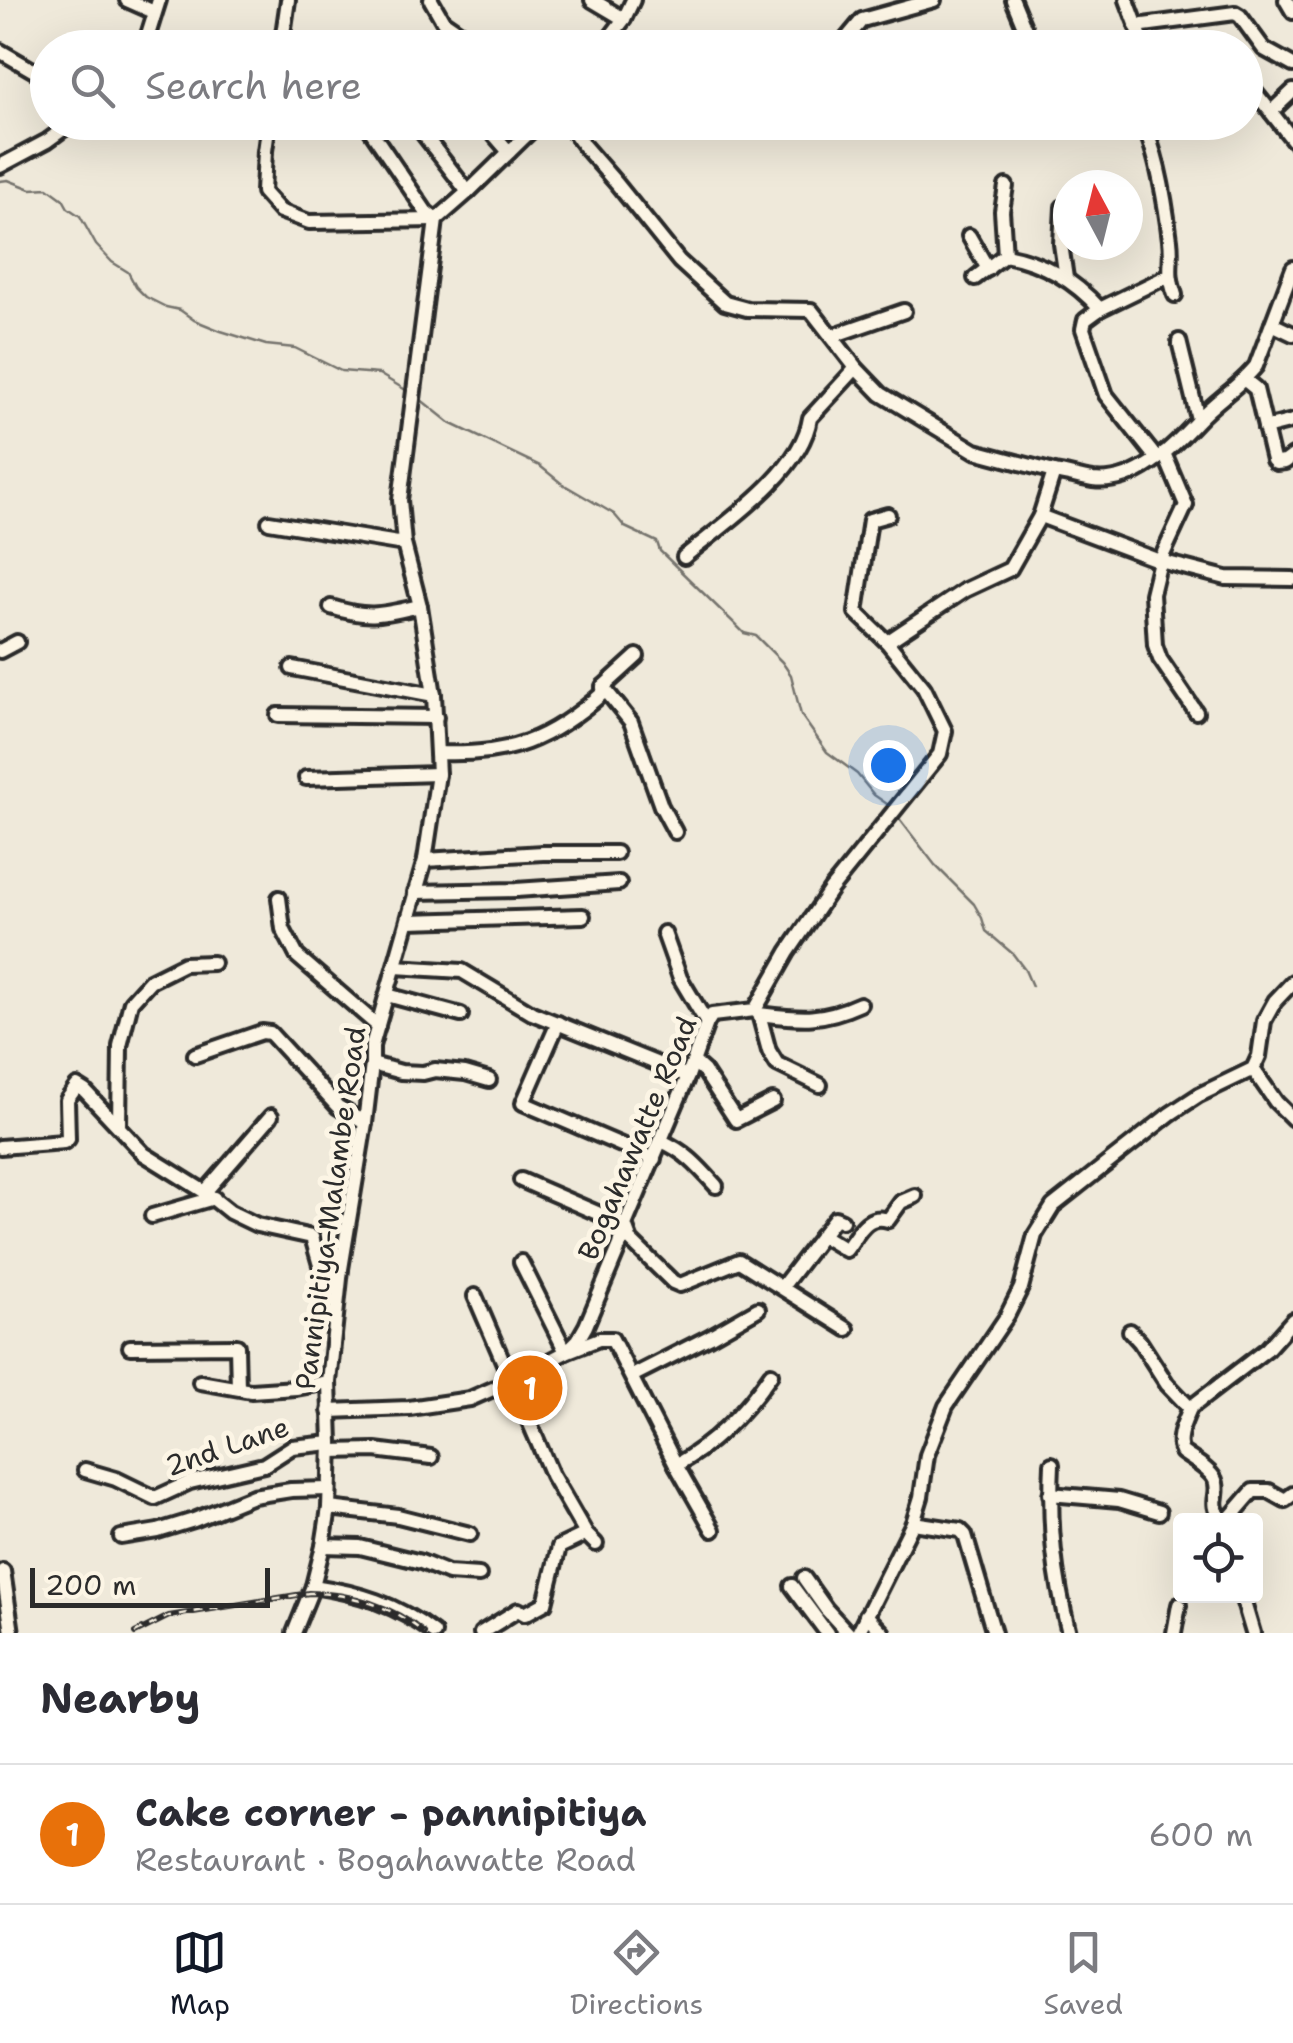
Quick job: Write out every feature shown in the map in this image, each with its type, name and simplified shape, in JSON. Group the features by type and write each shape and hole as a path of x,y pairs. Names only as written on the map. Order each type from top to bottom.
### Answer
{"street":[{"path":"127,0 156,6"},
{"path":"284,30 288,0"},
{"path":"431,0 443,21 456,30"},
{"path":"592,0 624,19"},
{"path":"616,30 633,0"},
{"path":"854,30 862,20 934,0"},
{"path":"1013,0 1025,30"},
{"path":"1127,0 1138,30"},
{"path":"1286,0 1293,12"},
{"path":"1136,26 1235,13 1250,30"},
{"path":"1263,48 1293,66"},
{"path":"0,52 30,69"},
{"path":"1270,112 1293,91"},
{"path":"1263,103 1293,140"},
{"path":"0,166 47,140"},
{"path":"267,140 263,192 280,212 309,222 436,220 522,140"},
{"path":"377,140 426,212 436,220"},
{"path":"428,140 468,192"},
{"path":"499,140 510,152"},
{"path":"580,140 679,261 726,303 747,309 811,310 881,394 974,450 1096,481 1145,468 1245,380 1256,366 1293,268"},
{"path":"1147,140 1171,245 1168,276 1175,295"},
{"path":"1005,255 1002,211 1006,186"},
{"name":"Pannipitiya-Malambe Road","path":"294,1633 313,1586 329,1508 329,1382 372,1046 425,860 438,774 434,695 420,606 404,544 400,500 436,220"},
{"path":"969,236 988,269"},
{"path":"976,278 1005,255 1022,258 1080,287 1100,309"},
{"path":"1063,260 1066,278"},
{"path":"1168,276 1100,309 1085,320 1083,329 1106,394 1160,456 1186,504 1160,561 1152,594 1154,645 1196,712"},
{"path":"832,336 904,311"},
{"path":"1272,324 1293,334"},
{"path":"1179,340 1198,419"},
{"path":"684,557 780,478 808,429 810,418 856,368"},
{"path":"1245,380 1256,389 1273,460 1286,462 1293,456"},
{"path":"1265,428 1293,421"},
{"path":"887,642 965,590 1010,569 1040,516 1054,472"},
{"path":"820,1085 777,1064 757,1012 788,952 831,889 940,754 945,731 924,688 887,642 856,612 870,520 888,515"},
{"path":"1040,516 1160,561 1226,578 1293,580"},
{"path":"269,522 404,544"},
{"path":"330,607 358,616 378,616 420,606"},
{"path":"0,652 17,642"},
{"path":"603,687 637,656"},
{"path":"292,668 434,695"},
{"path":"436,752 474,754 510,748 544,736 593,702 604,692 603,687"},
{"path":"603,687 631,722 661,806 675,832"},
{"path":"278,715 436,717"},
{"path":"306,778 438,774"},
{"path":"425,860 616,852"},
{"path":"416,892 619,882"},
{"path":"279,898 283,929 297,956 378,1026"},
{"path":"408,921 584,916"},
{"path":"664,932 680,978 707,1023"},
{"path":"119,1126 120,1046 131,1002 150,981 184,964 213,963"},
{"path":"395,968 462,971 558,1023 704,1071 736,1120 773,1101"},
{"path":"858,1633 914,1522 927,1454 938,1422 1007,1316 1020,1288 1035,1235 1052,1206 1170,1114 1253,1068 1259,1056 1264,1021 1293,982"},
{"path":"387,995 461,1016"},
{"name":"Bogahawatte Road","path":"328,1411 409,1408 470,1399 512,1382 566,1352 586,1326 712,1016 757,1012 794,1018 831,1017 860,1004"},
{"path":"558,1023 523,1102 654,1159"},
{"path":"195,1055 262,1032 270,1033 338,1107 365,1123"},
{"path":"372,1064 401,1072 435,1070 489,1080"},
{"path":"1253,1068 1293,1120"},
{"path":"0,1147 68,1139 67,1100 77,1086 144,1154 230,1212 257,1225 312,1237 320,1266 342,1269"},
{"path":"152,1216 210,1195 270,1116"},
{"path":"661,1141 693,1160 716,1186"},
{"path":"521,1180 624,1226 631,1241 673,1282 680,1285 739,1261 846,1329"},
{"path":"821,1235 846,1250 870,1219 877,1216 888,1220 901,1202 915,1196"},
{"path":"782,1287 835,1218 842,1221"},
{"path":"521,1262 566,1352 599,1339 612,1339 712,1530"},
{"path":"475,1296 552,1475 591,1539 559,1547 545,1603 525,1614 518,1610 481,1633"},
{"path":"632,1376 758,1309"},
{"path":"1218,1513 1214,1509 1214,1477 1182,1452 1178,1446 1181,1431 1190,1408 1267,1349 1293,1320"},
{"path":"1130,1331 1167,1384 1190,1408"},
{"path":"130,1347 237,1346 238,1388"},
{"path":"676,1465 736,1417 772,1374"},
{"path":"200,1382 251,1390 329,1382"},
{"name":"2nd Lane","path":"85,1470 116,1479 155,1498 190,1482 264,1465 292,1447 376,1450 431,1457"},
{"path":"1052,1464 1051,1544 1069,1633"},
{"path":"121,1538 194,1520 253,1496 328,1489"},
{"path":"1232,1513 1253,1491 1269,1491 1290,1499"},
{"path":"1050,1494 1119,1500 1159,1512"},
{"path":"329,1508 398,1516 470,1534"},
{"path":"914,1522 965,1534 994,1633"},
{"path":"323,1546 360,1547 448,1572 479,1575"},
{"path":"2,1571 12,1633"},
{"path":"804,1578 848,1633"},
{"path":"313,1586 359,1594 414,1618 434,1633"},
{"path":"792,1586 826,1633"},
{"path":"1244,1603 1253,1633"},
{"path":"1174,1633 1180,1605"},
{"path":"866,1615 882,1633"}],"waterway":[{"path":"0,181 31,189 48,188 63,199 80,216 96,245 128,272 146,297 221,331 266,345 295,348 341,371 379,374 404,389"},
{"path":"420,399 450,423 540,466 614,514 625,527 657,542 660,551 744,633 756,636 782,662 791,675 801,715 827,752 890,806"},
{"path":"898,817 935,865 974,904 986,931 1013,954 1032,986"}],"railway":[{"path":"135,1633 169,1616 309,1593 340,1595 370,1603 399,1615 424,1633"}],"place":[{"name":"Cake corner - pannipitiya","path":"530,1388"}]}
